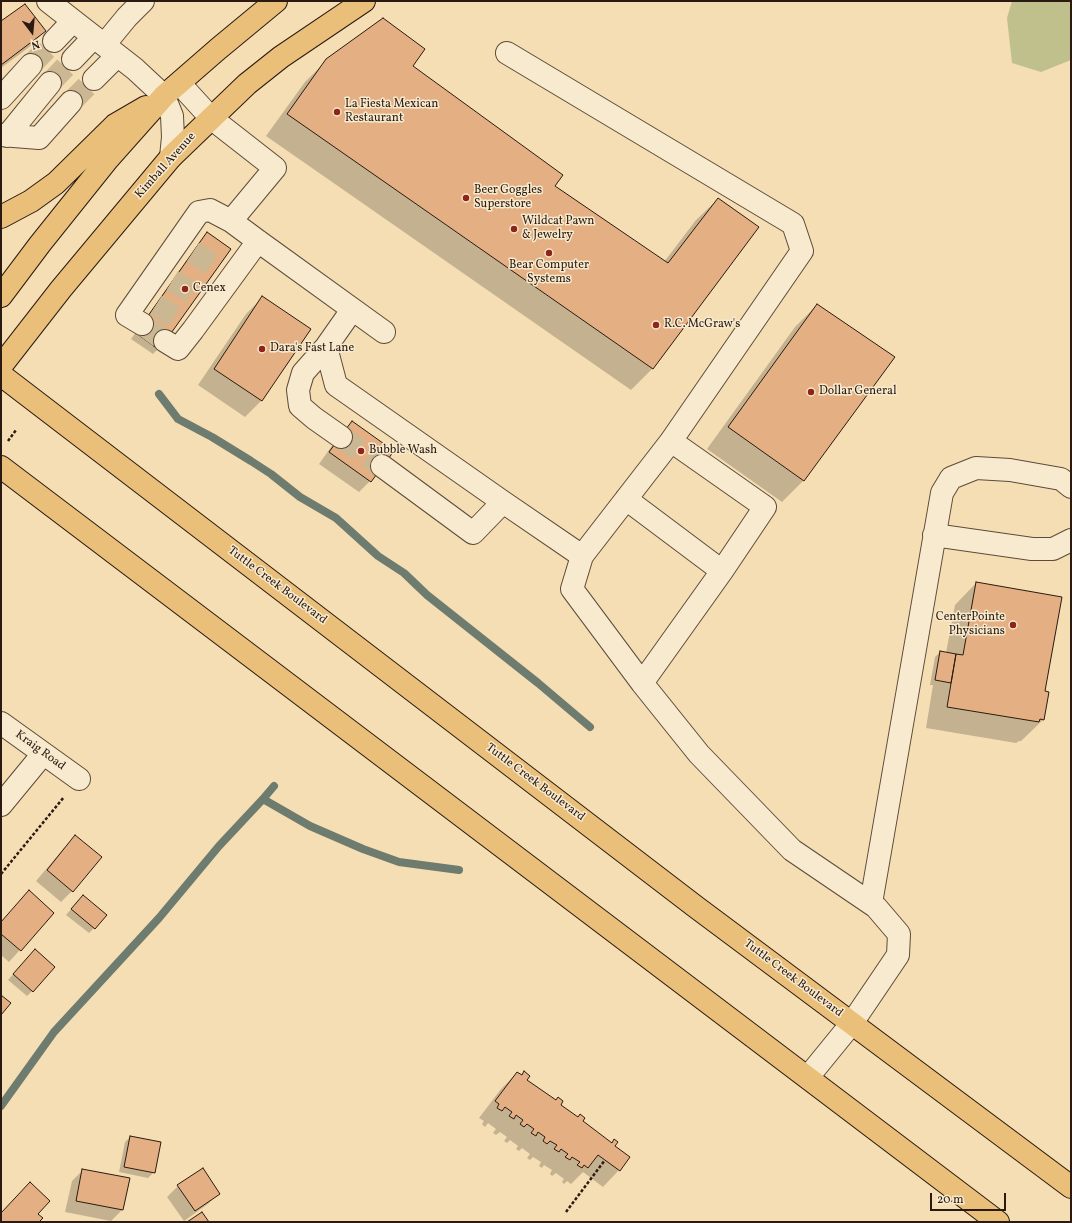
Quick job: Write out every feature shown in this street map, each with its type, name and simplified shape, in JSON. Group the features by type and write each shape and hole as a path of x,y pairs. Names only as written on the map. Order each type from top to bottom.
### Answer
{"main road":[{"path":"1,296 40,244 108,159 172,90 218,48 276,1"},
{"name":"Kimball Avenue","path":"1,366 61,289 171,157 247,84 281,57 360,2"},
{"path":"1,217 31,201 56,183 115,125 172,90"},
{"name":"Tuttle Creek Boulevard","path":"1,375 696,907 1071,1187"},
{"path":"1,467 998,1222"}],"street":[{"path":"48,1 135,70 172,90 211,118 275,168 231,221"},
{"path":"94,79 105,46 134,4"},
{"path":"54,41 73,21"},
{"path":"74,58 105,46"},
{"path":"507,53 793,224 802,251 671,441 582,556 572,589 642,683 699,754 792,850 876,906 899,934 898,954 852,1023 808,1078"},
{"path":"1,98 31,65"},
{"path":"4,135 50,83"},
{"path":"171,157 173,137 172,90"},
{"path":"4,135 38,138 71,102"},
{"path":"142,324 127,315 149,300 186,247 199,212 210,210 231,221 384,332"},
{"path":"165,341 178,350 186,325 224,272 258,241"},
{"path":"341,437 300,406 298,390 303,373 326,346 352,310"},
{"path":"326,346 336,385 582,556"},
{"path":"642,683 722,572 765,507 671,441"},
{"path":"382,466 472,533 503,502"},
{"path":"871,903 942,493 951,478 976,468 1010,470 1061,479 1071,488"},
{"path":"626,499 722,572"},
{"path":"934,536 1032,549 1053,549 1071,540"},
{"name":"Kraig Road","path":"1,723 79,780"},
{"path":"1,805 43,754"}],"path":[{"path":"8,441 16,430"},
{"path":"1,874 79,780"},
{"path":"566,1212 605,1160"}],"green space":[{"path":"1012,1 1071,1 1071,60 1041,72 1012,63 1007,18"}],"building":[{"path":"25,4 46,31 1,65 1,21"},
{"path":"383,18 425,49 413,66 563,175 555,186 668,263 718,198 759,227 653,369 287,114 326,59"},
{"name":"Cenex","path":"207,232 231,249 159,350 136,333"},
{"name":"Dara's Fast Lane","path":"262,296 311,329 262,401 214,369"},
{"name":"Dollar General","path":"817,304 895,357 804,481 728,427"},
{"name":"Bubble Wash","path":"352,421 394,451 371,482 329,452"},
{"name":"CenterPointe Physicians","path":"976,582 1062,597 1045,691 1049,692 1044,720 1040,719 1039,722 947,707 956,654 963,655"},
{"path":"940,651 956,654 951,683 935,680"},
{"path":"75,835 102,857 73,892 47,870"},
{"path":"29,890 54,913 21,951 1,934 1,922"},
{"path":"83,895 107,915 95,929 71,909"},
{"path":"35,949 55,967 33,992 13,974"},
{"path":"1,995 11,1003 1,1015"},
{"path":"524,1071 530,1076 527,1080 556,1100 558,1097 563,1101 561,1105 578,1117 580,1114 585,1118 583,1121 612,1143 614,1139 618,1142 615,1146 630,1157 620,1171 598,1155 588,1168 584,1165 582,1168 577,1165 580,1162 572,1157 570,1160 565,1157 568,1154 561,1149 559,1152 554,1149 557,1145 550,1141 547,1144 543,1141 545,1137 538,1132 536,1136 531,1133 534,1129 527,1124 524,1127 520,1124 523,1120 516,1115 514,1119 509,1116 512,1112 505,1107 502,1111 497,1108 499,1104 495,1101 517,1072 522,1075"},
{"path":"130,1136 161,1142 155,1173 124,1167"},
{"path":"203,1168 220,1194 195,1211 177,1185"},
{"path":"82,1169 130,1178 123,1210 76,1201"},
{"path":"30,1182 50,1201 38,1214 43,1218 39,1222 1,1222 1,1213"},
{"path":"202,1212 209,1222 187,1222"}],"waterway":[{"path":"159,394 178,419 212,437 251,461 271,474 300,497 336,518 378,556 404,573 427,595 538,683 590,727"},
{"path":"1,1106 54,1032 159,918 219,846 274,786"},
{"path":"263,799 310,826 363,849 399,862 459,870"}],"tunnel":[{"path":"31,65 54,41"},
{"path":"50,83 73,59"},
{"path":"71,102 94,79"},
{"path":"193,252 217,268"},
{"path":"172,281 197,296"},
{"path":"156,305 180,320"},
{"path":"142,324 165,341"},
{"path":"341,437 382,466"}],"place":[{"name":"La Fiesta Mexican Restaurant","path":"337,112"},
{"name":"Beer Goggles Superstore","path":"466,198"},
{"name":"Wildcat Pawn & Jewelry","path":"514,229"},
{"name":"Bear Computer Systems","path":"549,253"},
{"name":"Cenex","path":"185,289"},
{"name":"R.C. McGraw's","path":"656,325"},
{"name":"Dara's Fast Lane","path":"262,349"},
{"name":"Dollar General","path":"811,392"},
{"name":"Bubble Wash","path":"361,451"},
{"name":"CenterPointe Physicians","path":"1013,625"}]}
